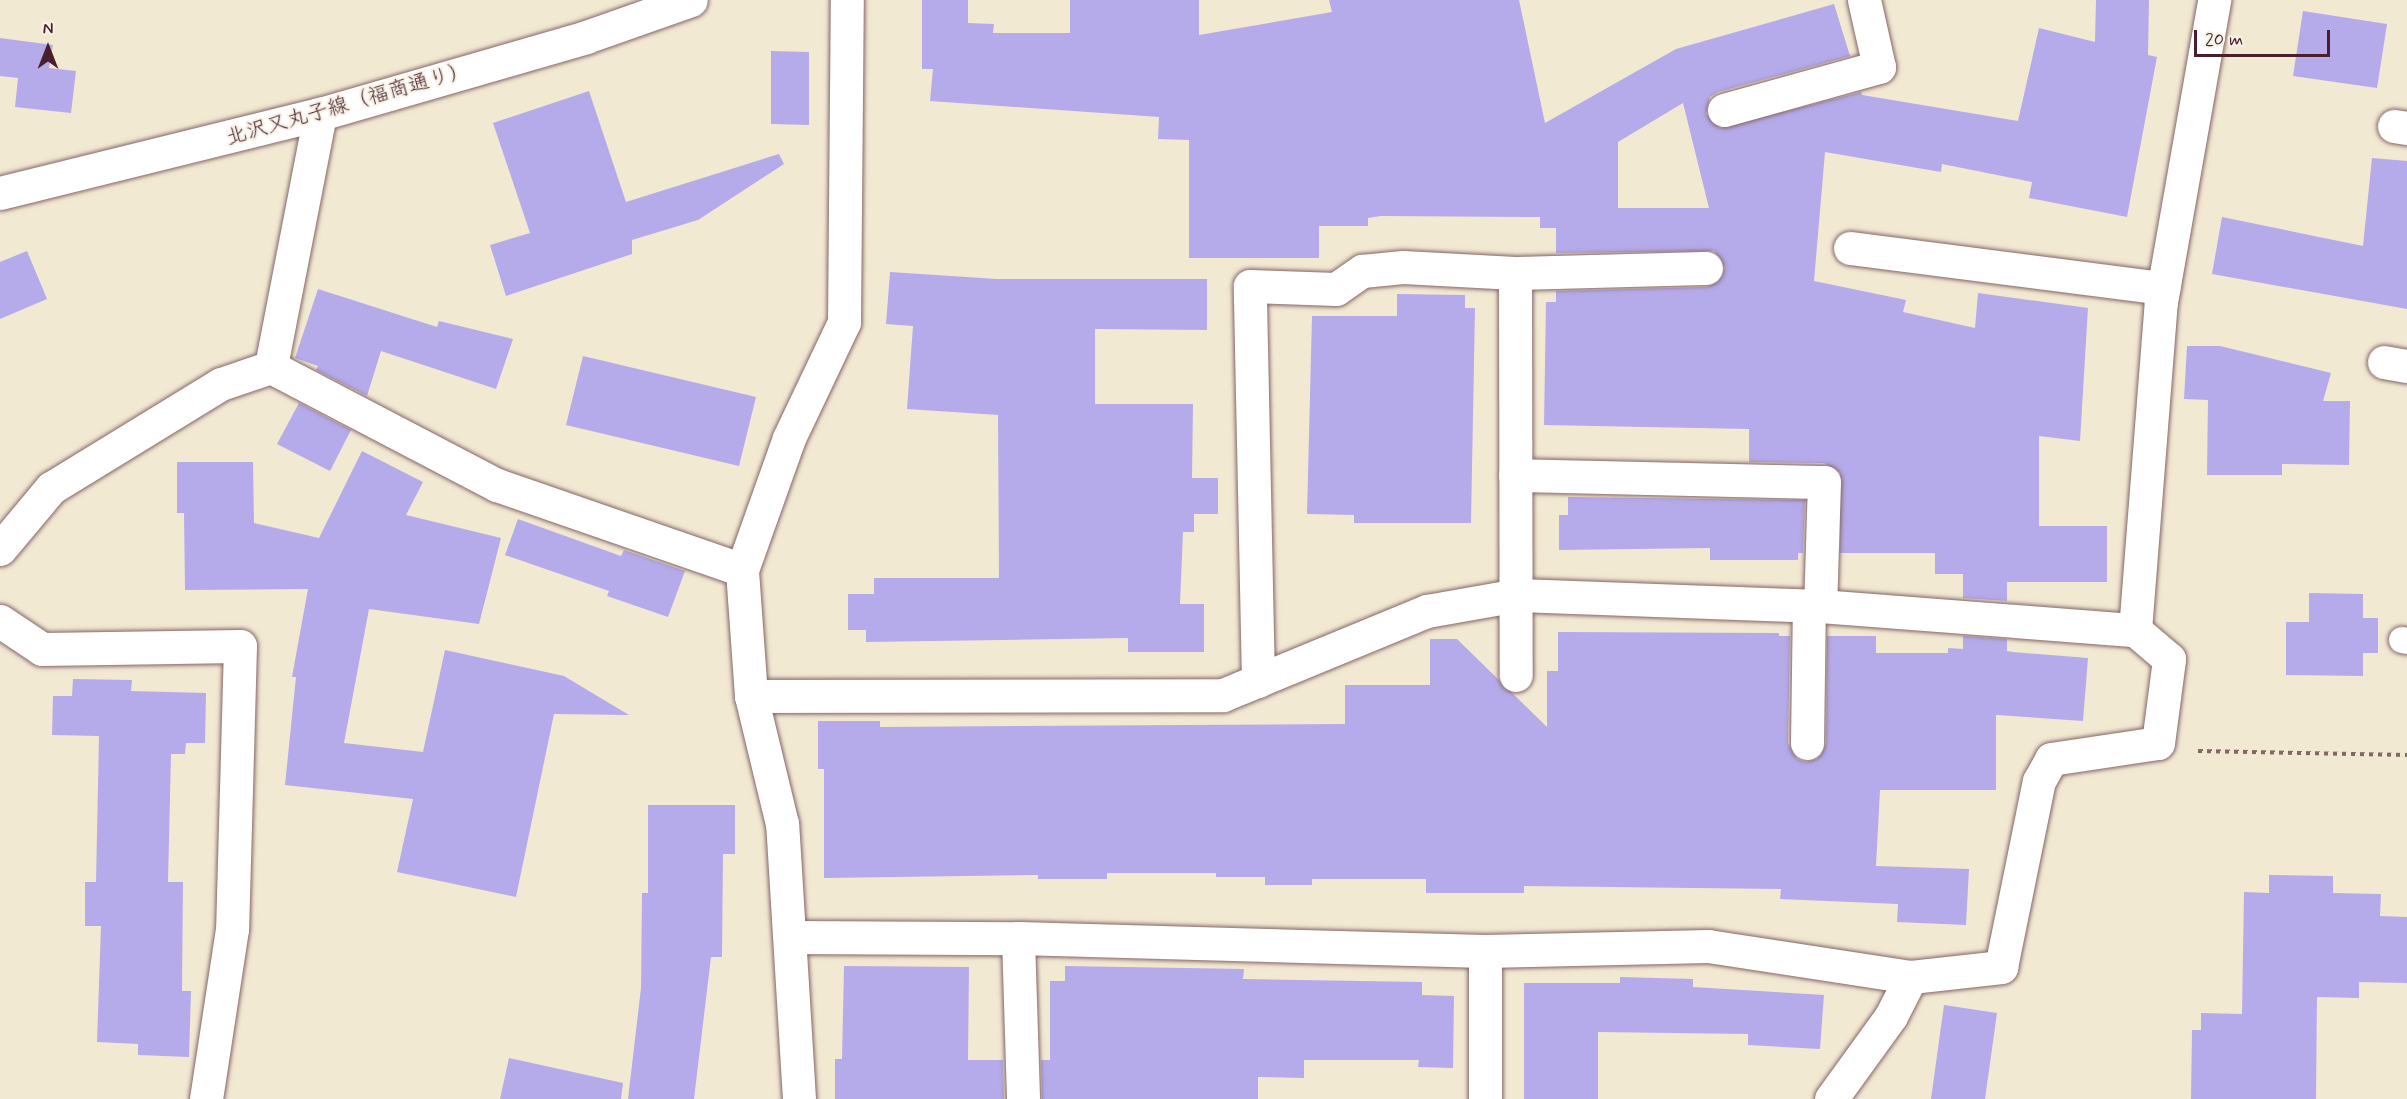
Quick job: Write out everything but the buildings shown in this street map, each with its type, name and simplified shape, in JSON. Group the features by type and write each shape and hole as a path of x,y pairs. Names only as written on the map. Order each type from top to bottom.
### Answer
{"street":[{"name":"北沢又丸子線（福商通り）","path":"0,194 320,114 586,37 691,0"},
{"path":"800,1099 782,824 752,696 742,570 789,438 844,322 847,0"},
{"path":"1724,110 1879,67 1864,0"},
{"path":"2135,630 2163,288 2214,0"},
{"path":"271,367 320,114"},
{"path":"1850,248 2163,288"},
{"path":"1258,681 1250,286 1336,289 1362,271 1403,267 1515,273 1706,268"},
{"path":"1515,273 1515,475 1518,595 1516,675"},
{"path":"0,549 51,488 221,384 271,367 497,485 742,570"},
{"path":"1515,475 1824,482 1807,743"},
{"path":"752,696 1223,695 1427,610 1518,595 1815,606 2135,630 2169,659 2158,743 2051,759 2039,781 2001,967 1911,977 1708,946 1485,951 1018,938 791,937"},
{"path":"0,621 42,648 240,646 232,929 211,1098"},
{"path":"1018,938 1023,1099"},
{"path":"1485,951 1485,1099"},
{"path":"1831,1099 1890,1016 1911,977"}],"path":[{"path":"2158,743 2200,752 2407,755"}]}
